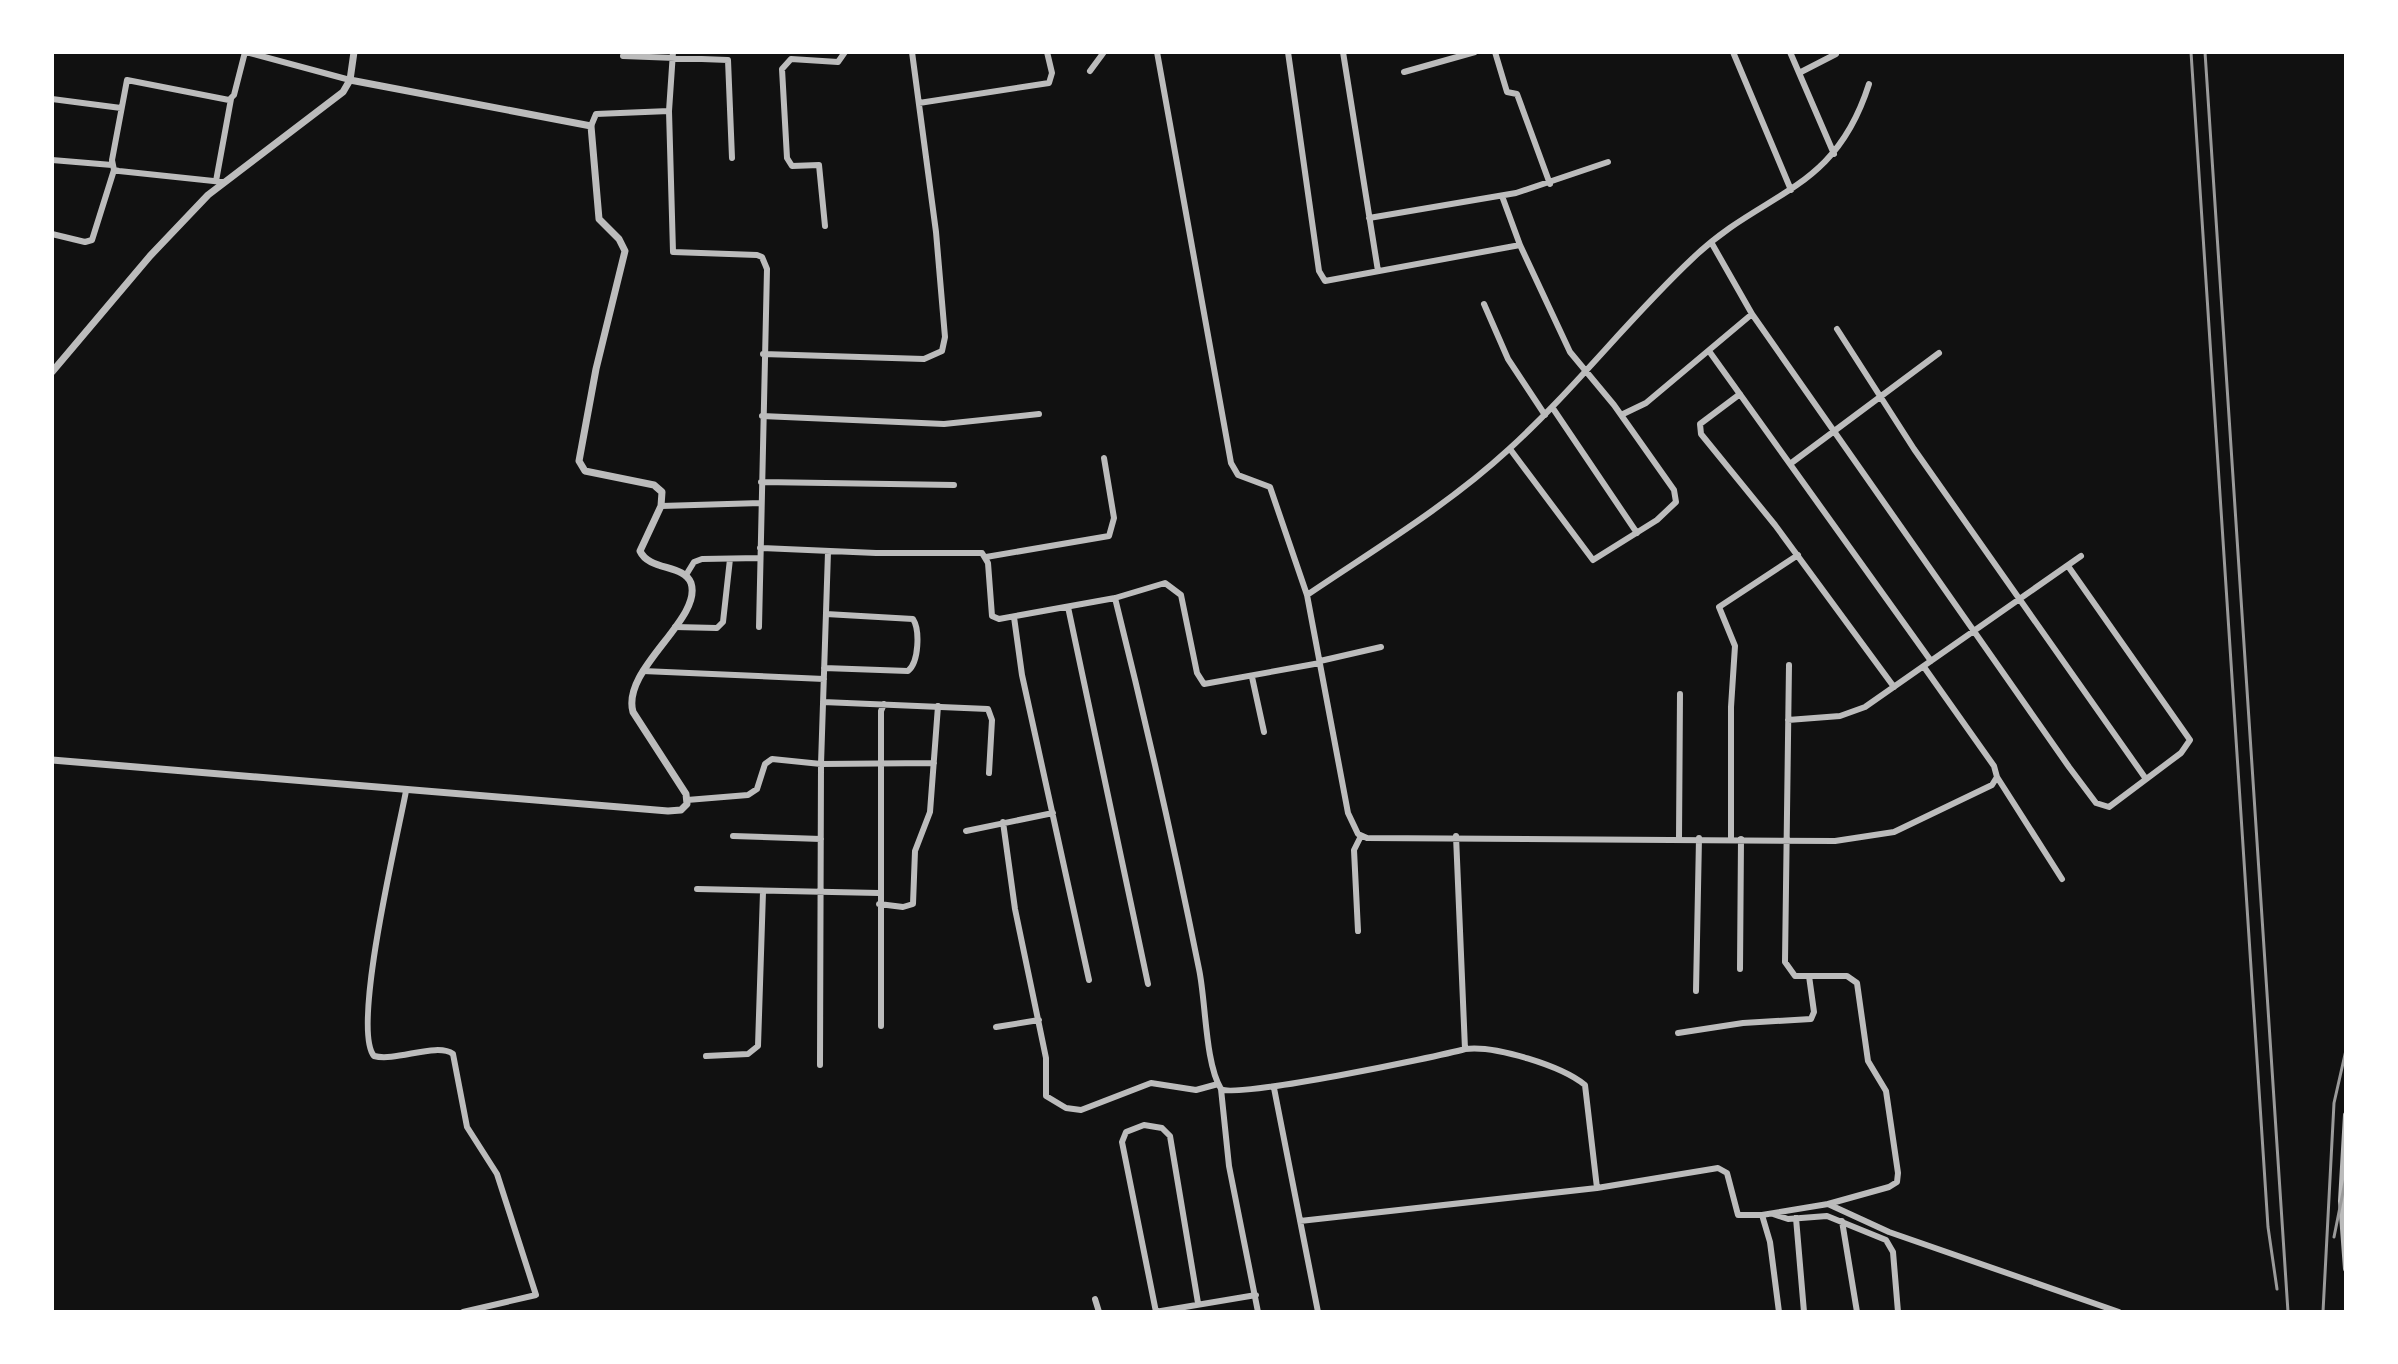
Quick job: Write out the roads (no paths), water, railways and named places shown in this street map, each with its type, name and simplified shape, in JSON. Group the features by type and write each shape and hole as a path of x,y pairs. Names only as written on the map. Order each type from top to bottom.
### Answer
{"street":[{"path":"220,181 231,99 246,52 350,80 591,126"},
{"path":"52,372 150,256 220,181 343,92 350,80 354,52"},
{"path":"825,226 819,165 792,166 787,158 782,69 791,59 838,62 845,52"},
{"path":"763,354 924,359 942,351 945,337 943,302 912,52"},
{"path":"919,103 1049,83 1052,73 1047,52"},
{"path":"1090,71 1104,52"},
{"path":"1157,52 1231,463 1238,475 1264,483 1273,492 1307,595 1350,824 1361,836 1835,841 1894,832 1992,785 1997,777"},
{"path":"1288,52 1321,278 1329,281 1520,245"},
{"path":"1343,52 1378,271"},
{"path":"1404,72 1475,52"},
{"path":"1495,52 1507,92 1517,94 1550,184"},
{"path":"1733,52 1791,190"},
{"path":"1790,52 1834,154"},
{"path":"1799,73 1836,54"},
{"path":"672,55 669,111 672,248 682,255 762,257 767,269 759,627"},
{"path":"623,56 672,55 724,59 730,63 732,158"},
{"path":"52,234 85,242 92,240 113,168 127,79 220,100 231,99"},
{"path":"1307,595 1469,484 1510,449 1711,242 1791,190 1834,154 1855,122 1869,84"},
{"path":"52,99 121,108"},
{"path":"669,111 596,114 591,126 599,219 619,239 625,251 596,369 579,461 582,469 591,473 658,487 663,497 661,506 642,542 641,555 686,575 692,585 691,598 675,627 643,671 632,697 633,712 672,769 687,800"},
{"path":"52,160 220,181"},
{"path":"1369,218 1502,196 1550,184 1608,162"},
{"path":"1502,196 1520,245 1570,352 1621,415 1676,496 1673,508 1593,560 1510,449"},
{"path":"1711,242 1752,314 1973,630 2100,807 2113,805 2181,753 2190,740 2068,566"},
{"path":"1484,304 1508,359 1545,415"},
{"path":"1621,415 1646,403 1752,314"},
{"path":"1837,329 1880,397 2146,779"},
{"path":"1709,351 1931,661"},
{"path":"1790,464 1939,353"},
{"path":"1740,394 1705,418 1699,429 1798,555 1894,687"},
{"path":"1552,407 1637,533"},
{"path":"762,416 944,424 1039,414"},
{"path":"760,548 828,552 976,552 986,557 1109,536 1114,518 1104,458"},
{"path":"761,482 954,485"},
{"path":"661,506 761,503"},
{"path":"820,1065 821,764 828,552"},
{"path":"1731,839 1731,707 1735,646 1719,607 1798,555"},
{"path":"1788,720 1853,712 1924,667 2081,556"},
{"path":"986,557 992,616 999,619 1115,598 1154,584 1171,585 1181,595 1199,679 1211,685 1381,647"},
{"path":"686,575 694,562 760,558"},
{"path":"675,627 717,628 723,622 730,559"},
{"path":"1115,598 1172,830 1220,1087 1229,1166 1258,1312"},
{"path":"1068,607 1148,984"},
{"path":"824,668 908,671 915,663 917,625 913,619 826,614"},
{"path":"1014,617 1022,675 1089,980"},
{"path":"1300,1221 1597,1188 1718,1168 1727,1173 1738,1215 1773,1214 1828,1204 1897,1182 1886,1091 1868,1061 1857,983 1847,976 1795,976 1785,962 1789,665"},
{"path":"1924,667 1994,766 1997,777 2062,879"},
{"path":"643,671 824,679"},
{"path":"1252,677 1264,732"},
{"path":"1679,838 1680,694"},
{"path":"823,702 990,711 989,773"},
{"path":"881,1026 880,763 881,711 884,704"},
{"path":"879,904 903,907 913,904 915,851 930,812 938,706"},
{"path":"687,800 748,795 757,789 765,764 772,759 821,764 934,763"},
{"path":"52,760 668,811 681,810 687,800"},
{"path":"406,791 373,968 367,1041 371,1053 378,1058 443,1049 453,1054 467,1127 497,1174 536,1295 463,1312"},
{"path":"966,831 1053,813"},
{"path":"1003,822 1015,909 1047,1064 1045,1092 1066,1108 1087,1109 1151,1083 1196,1090 1220,1087 1232,1093 1274,1088 1465,1049 1483,1048 1564,1073 1585,1085 1597,1188"},
{"path":"733,836 821,839"},
{"path":"1358,931 1354,850 1361,836"},
{"path":"1456,836 1465,1049"},
{"path":"1696,991 1699,838"},
{"path":"1740,969 1741,839"},
{"path":"697,889 879,893"},
{"path":"706,1056 748,1054 758,1046 763,892"},
{"path":"1678,1033 1743,1023 1811,1019 1814,1012 1809,976"},
{"path":"996,1027 1039,1020"},
{"path":"1274,1088 1318,1312"},
{"path":"2346,1115 2341,1201 2346,1269"},
{"path":"1198,1303 1170,1136 1162,1128 1138,1126 1126,1132 1122,1142 1155,1312 1256,1295"},
{"path":"1828,1204 1889,1232 2119,1312"},
{"path":"1773,1214 1796,1218 1823,1215 1881,1237 1891,1246 1898,1312"},
{"path":"1762,1215 1770,1242 1779,1312"},
{"path":"1796,1218 1804,1312"},
{"path":"1842,1221 1857,1312"},
{"path":"1095,1299 1099,1312"}],"railway":[{"path":"2191,52 2268,1227 2277,1289"},
{"path":"2205,52 2288,1312"},
{"path":"2323,1312 2334,1103 2346,1050"},
{"path":"2334,1237 2346,1177"}]}
